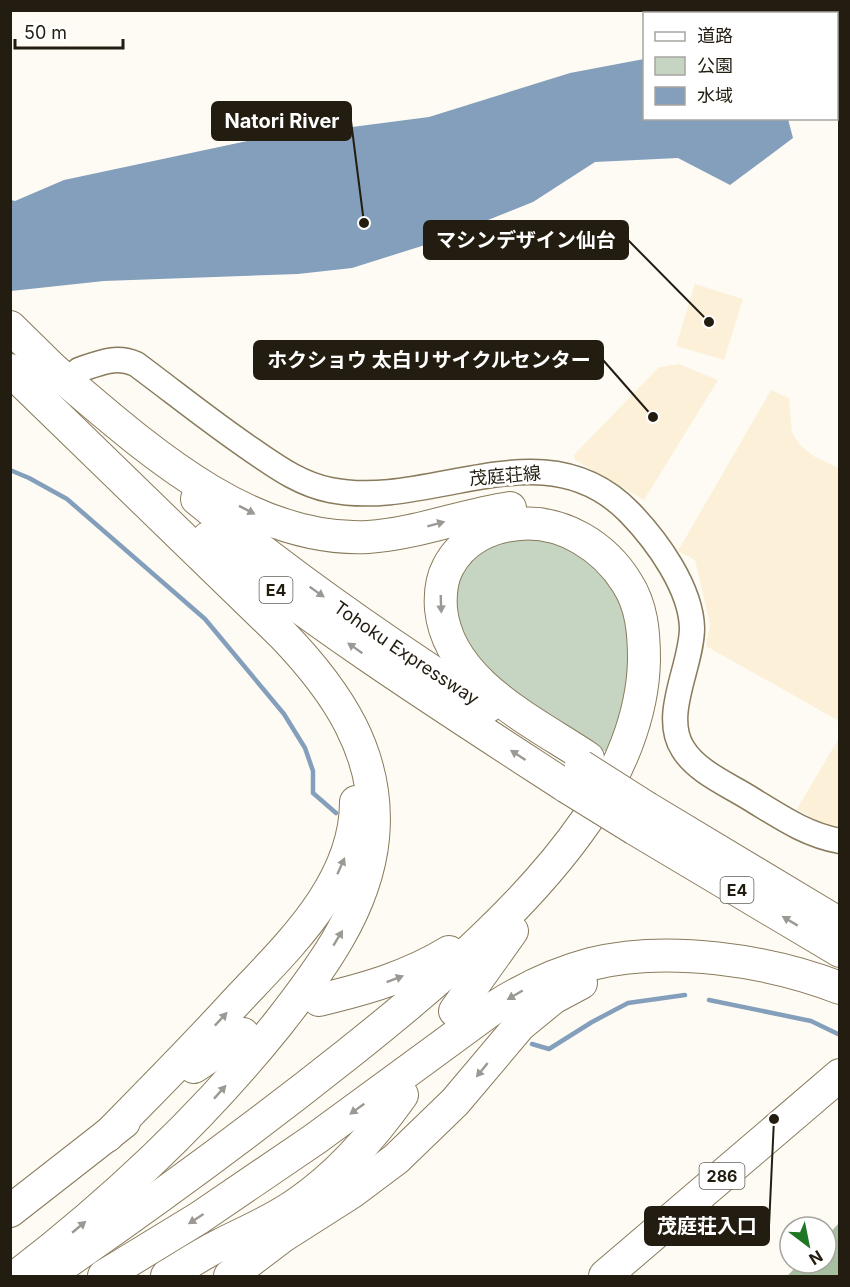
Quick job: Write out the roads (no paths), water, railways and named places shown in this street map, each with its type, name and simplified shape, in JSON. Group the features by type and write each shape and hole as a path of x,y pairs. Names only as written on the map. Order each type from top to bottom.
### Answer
{"highway":[{"name":"Tohoku Expressway","path":"11,328 127,439 247,541 426,668 645,812 840,951"},
{"name":"Tohoku Expressway","path":"10,360 109,455 170,507 251,571 363,653 578,770"},
{"path":"48,364 138,438 189,476 248,511 287,527 320,536 369,537 393,534 489,511 513,507 533,507 573,516 598,529 619,546 641,575 656,611 660,652 655,701 640,748 614,800 596,828 507,937 455,1011"},
{"path":"10,370 303,656 322,678 344,710 358,742 366,764 374,813 373,837 362,891 348,922 298,998 219,1093 174,1142 124,1189 17,1276"},
{"path":"47,1276 207,1161 389,1021 486,934 566,847 603,795 622,755 637,713 642,689 644,646 638,605 625,580 607,556 574,535 558,528 531,524 503,526 485,532 470,541 458,553 448,566 442,581 440,601 442,621 447,637 456,654 483,686 578,770"},
{"path":"107,1136 188,1053 297,935 329,892 349,849 356,807 356,787 354,768 341,724 297,657 251,605"},
{"path":"645,812 793,884 837,922"},
{"path":"319,1000 387,982 411,973 449,952 494,918 566,847"},
{"path":"70,1276 252,1145 396,1032 492,947 550,885"},
{"path":"104,1276 199,1218 306,1146 472,1023 518,992 564,972 615,959 642,956 692,957 759,965 840,988"},
{"path":"167,1276 217,1246 375,1176 417,1141 460,1096 520,1025 553,998 573,987 620,969 643,963 692,957"},
{"path":"17,1208 194,1067 243,1034"},
{"name":"286","path":"605,1276 840,1076"},
{"path":"224,1276 283,1236 313,1205 381,1124 402,1095"},
{"name":"286","path":"633,1276 840,1099"},
{"path":"224,1276 228,1265 265,1236 313,1205"},
{"path":"217,1246 265,1236"},
{"path":"187,1276 223,1255 265,1236"}],"street":[{"name":"茂庭荘線","path":"79,370 116,359 136,364 223,430 286,473 307,484 331,491 355,494 402,492 496,475 551,472 574,477 612,498 629,512 668,562 680,585 688,608 692,627 690,649 675,716 676,734 683,750 712,775 801,829 840,841"}],"water":[{"path":"694,10 839,11 839,19 838,20 838,12 692,12"},
{"path":"643,59 643,120 788,120 793,138 730,185 678,158 595,162 533,202 425,245 352,268 298,274 104,281 11,291 11,200 15,201 64,180 252,140 429,117 570,73"}],"waterway":[{"path":"10,470 67,499 205,619 284,714 305,748 313,771 313,793 336,813"},
{"path":"532,1044 549,1049 628,1003 685,995"},
{"path":"709,1000 811,1021 840,1035"}],"place":[{"name":"Natori River","path":"364,223"},
{"name":"マシンデザイン仙台","path":"709,322"},
{"name":"ホクショウ 太白リサイクルセンター","path":"653,417"},
{"name":"茂庭荘入口","path":"774,1119"}]}
